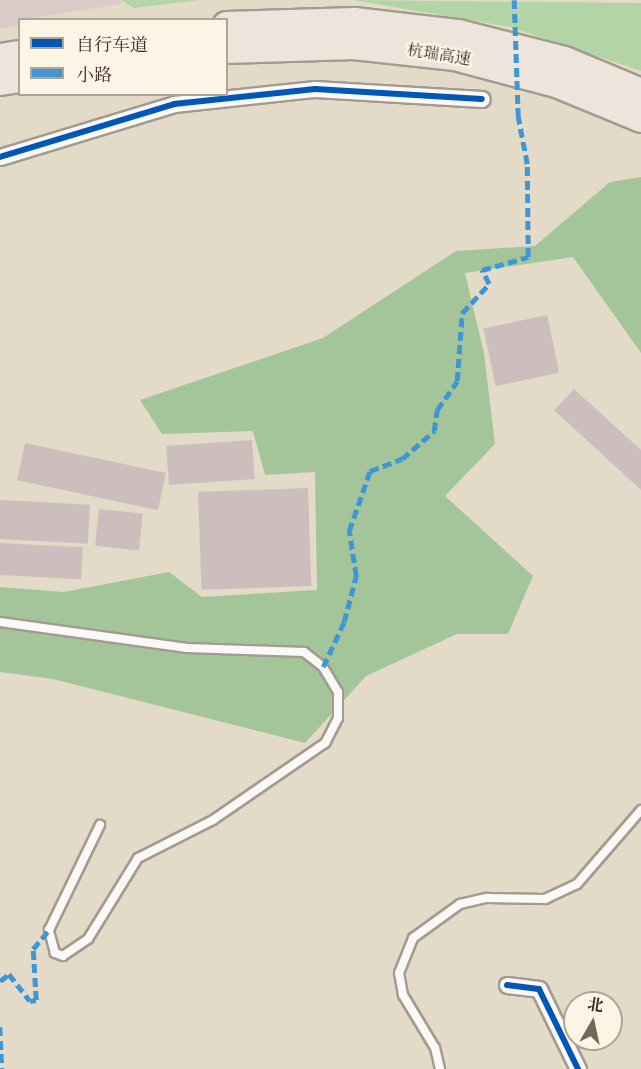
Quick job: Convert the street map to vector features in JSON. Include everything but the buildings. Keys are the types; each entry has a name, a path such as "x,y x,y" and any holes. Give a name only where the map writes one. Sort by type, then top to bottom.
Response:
{"highway":[{"name":"杭瑞高速","path":"228,25 354,21 516,46 641,92"},
{"name":"杭瑞高速","path":"228,49 352,45 454,56 556,83 641,118"},
{"path":"0,57 18,54"},
{"path":"0,81 18,78"}],"street":[{"path":"0,157 174,104 315,89 482,99"},
{"path":"507,985 539,989 578,1069"}],"lane":[{"path":"0,622 187,648 304,652 323,667 338,692 338,718 325,743 213,820 138,858 88,939 63,956 55,953 49,930 100,825"},
{"path":"440,1069 435,1048 403,995 399,973 413,938 460,904 487,898 545,899 577,884 641,810"}],"shaded area":[{"path":"0,0 121,0 121,4 33,18 18,18 18,25 0,28"}],"green space":[{"path":"121,0 200,0 134,8"},
{"path":"353,0 641,3 641,71 510,27"},
{"path":"641,177 641,353 573,257 465,273 484,353 495,444 445,496 533,576 508,634 457,634 366,676 305,743 53,679 0,672 0,587 64,592 169,572 202,597 317,590 315,472 265,475 253,431 162,434 140,400 323,338 456,251 535,246 610,182"}],"marked path":[{"path":"323,667 344,622 356,576 349,531 370,471 402,459 434,431 437,410 457,381 462,313 489,284 482,270 528,257 527,164 518,117 514,0"},
{"path":"0,981 9,974 30,1001 36,1000 33,949 49,930"},
{"path":"0,1027 2,1069"}],"cycle path":[{"path":"0,157 174,104 315,89 482,99"},
{"path":"507,985 539,989 578,1069"}]}
